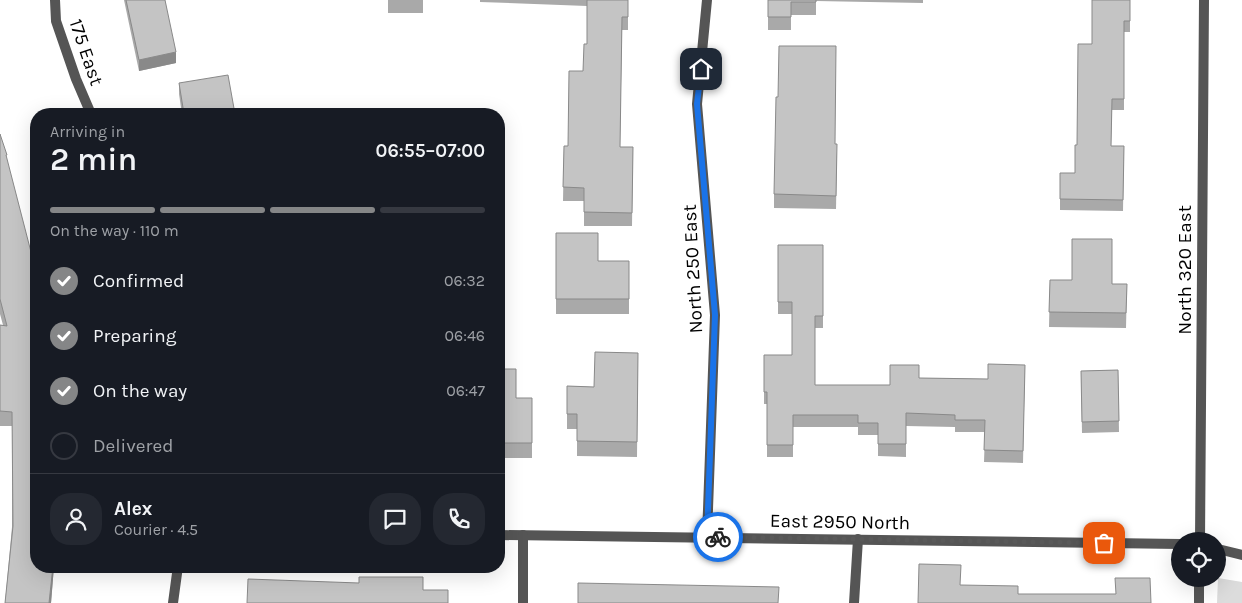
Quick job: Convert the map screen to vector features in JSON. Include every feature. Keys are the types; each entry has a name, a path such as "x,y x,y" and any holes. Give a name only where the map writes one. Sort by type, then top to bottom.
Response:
{"street":[{"name":"175 East","path":"55,0 56,21 76,79 88,108"},
{"name":"North 250 East","path":"707,0 697,104 715,315 707,537"},
{"name":"North 320 East","path":"1200,532 1204,0"},
{"name":"East 2950 North","path":"505,535 1171,544"},
{"path":"523,535 523,603"},
{"path":"854,603 858,539"},
{"path":"1226,551 1242,555"},
{"path":"173,603 177,573"},
{"path":"1199,587 1199,603"}],"shaded area":[{"path":"1226,579 1242,582 1242,603 1217,603 1218,587 1226,587"}],"building":[{"path":"126,0 165,0 176,52 139,60"},
{"path":"587,0 628,0 628,17 622,17 620,147 633,147 632,213 584,212 584,188 563,187 564,146 568,146 569,71 583,71 584,44 587,44"},
{"path":"768,0 816,0 816,2 791,2 791,17 768,17"},
{"path":"1092,0 1130,0 1130,21 1124,21 1124,99 1112,99 1111,146 1124,146 1123,200 1060,199 1060,173 1075,173 1078,44 1092,44"},
{"path":"779,46 836,46 836,196 774,194"},
{"path":"228,75 234,108 183,108 179,83"},
{"path":"0,134 30,248 30,573 52,573 49,603 5,603 13,526 12,412 0,411 0,325 7,326 0,299"},
{"path":"556,233 598,233 598,261 629,261 629,299 556,299"},
{"path":"1072,239 1112,239 1112,284 1127,284 1126,313 1049,312 1050,280 1072,280"},
{"path":"778,245 823,245 823,316 815,316 815,385 890,385 890,365 919,365 919,378 988,379 988,364 1025,365 1023,451 984,450 985,420 955,420 955,415 906,413 906,444 878,444 878,423 858,423 858,415 793,415 793,445 767,445 767,392 764,392 764,355 792,355 792,302 778,302"},
{"path":"595,352 638,353 637,442 577,441 577,414 567,414 567,386 594,387"},
{"path":"505,369 516,369 516,398 532,398 532,443 505,443"},
{"path":"1118,370 1119,421 1082,422 1081,371"},
{"path":"919,564 961,565 960,585 1018,586 1018,594 1116,594 1115,578 1150,578 1151,603 918,603"},
{"path":"359,577 423,577 423,590 448,590 448,603 247,603 248,579 359,583"},
{"path":"578,583 779,587 778,603 578,603"}],"way so far":[{"path":"718,537 1104,543"}],"route":[{"path":"701,69 697,104 715,315 707,537 718,537"}]}
